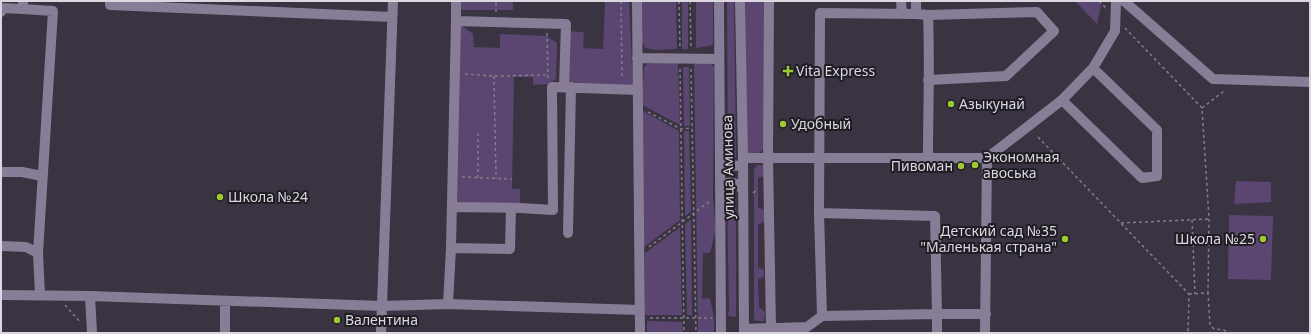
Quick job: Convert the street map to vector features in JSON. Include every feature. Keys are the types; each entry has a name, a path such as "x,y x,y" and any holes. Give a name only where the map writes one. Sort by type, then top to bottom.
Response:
{"street":[{"path":"110,1 110,5 392,17"},
{"path":"381,333 393,1"},
{"path":"448,304 453,176 456,1"},
{"path":"637,1 640,333"},
{"name":"улица Аминова","path":"719,1 721,333"},
{"name":"улица Аминова","path":"740,1 744,331"},
{"path":"769,1 768,158 771,328"},
{"path":"901,1 902,14"},
{"path":"916,1 916,14"},
{"path":"720,165 768,158 987,158 1062,100 1093,68 1115,31 1116,1"},
{"path":"1124,1 1213,79 1310,82"},
{"path":"1,12 1,8 23,5 53,11 38,254 40,295"},
{"path":"822,316 819,213 820,13 928,15 1037,12 1054,31 1006,76 928,80"},
{"path":"928,15 930,46 928,80 928,158"},
{"path":"456,21 566,24 568,87 568,233"},
{"path":"637,58 719,59"},
{"path":"1062,100 1142,178 1157,176 1157,130 1093,68"},
{"path":"452,207 553,210 552,87 638,90"},
{"path":"985,333 987,158"},
{"path":"1,172 22,172 42,176"},
{"path":"720,187 725,183 732,182 739,185 743,191"},
{"path":"451,248 510,249 511,208"},
{"path":"819,213 935,216 937,333"},
{"path":"1,246 26,247 38,254"},
{"path":"1,295 56,295 382,306 448,304 640,314"},
{"path":"89,330 90,296"},
{"path":"225,301 225,333"},
{"path":"744,331 771,328 807,327 822,316 986,314"}],"path":[{"path":"621,1 622,90"},
{"path":"679,1 684,333"},
{"path":"690,1 696,333"},
{"path":"1115,18 1202,108 1209,219 1208,293 1210,324 1214,329 1224,330 1228,333"},
{"path":"547,23 548,86 552,87"},
{"path":"455,73 494,76 548,75"},
{"path":"494,76 496,178"},
{"path":"1202,108 1224,91"},
{"path":"638,106 681,129 692,128"},
{"path":"478,130 478,178"},
{"path":"1038,137 1188,294 1188,333"},
{"path":"1024,160 1059,159"},
{"path":"453,176 512,179"},
{"path":"639,254 713,199"},
{"path":"1121,224 1209,219"},
{"path":"1192,220 1195,294"},
{"path":"1188,294 1208,293"},
{"path":"56,295 89,330"},
{"path":"640,314 684,318 714,318"}],"shaded area":[{"path":"456,1 513,1 513,10 456,10"},
{"path":"605,1 629,1 633,90 564,87 565,31 584,32 583,48 603,49"},
{"path":"642,1 676,1 677,49 657,50 645,48 642,42"},
{"path":"682,1 688,1 688,49 682,49"},
{"path":"696,1 713,1 713,45 696,48"},
{"path":"727,1 734,1 736,157 734,160 730,161 728,159"},
{"path":"745,1 764,1 765,147 757,155 747,154"},
{"path":"1075,1 1102,1 1097,24"},
{"path":"456,21 473,34 474,47 500,48 500,34 547,36 557,43 556,79 548,84 533,85 533,77 514,77 512,189 520,189 520,208 452,207"},
{"path":"658,62 678,63 680,125 642,105 644,67 647,64"},
{"path":"694,62 711,63 714,68 713,199 716,229 710,253 703,253 702,299 710,298 714,318 714,333 698,333"},
{"path":"683,67 689,67 690,126 684,126"},
{"path":"643,111 679,131 680,220 643,248"},
{"path":"684,131 689,131 691,212 685,216"},
{"path":"757,165 764,165 764,176 758,178 758,207 764,210 764,222 758,225 758,267 764,270 764,277 758,279 759,307 765,312 764,321 755,321 754,317 754,169"},
{"path":"1236,181 1271,182 1271,202 1234,204"},
{"path":"727,198 736,198 736,317 728,316"},
{"path":"1229,215 1273,216 1271,280 1228,279"},
{"path":"691,219 692,315 687,315 685,224"},
{"path":"680,227 682,315 645,315 645,253"},
{"path":"647,321 682,322 683,333 647,333"}],"place":[{"name":"Vita Express","path":"788,71"},
{"name":"Азыкунай","path":"951,104"},
{"name":"Удобный","path":"783,124"},
{"name":"Экономная авоська","path":"975,165"},
{"name":"Пивоман","path":"961,166"},
{"name":"Школа №24","path":"220,197"},
{"name":"Детский сад №35 \"Маленькая страна\"","path":"1065,239"},
{"name":"Школа №25","path":"1263,239"},
{"name":"Валентина","path":"337,320"}]}
